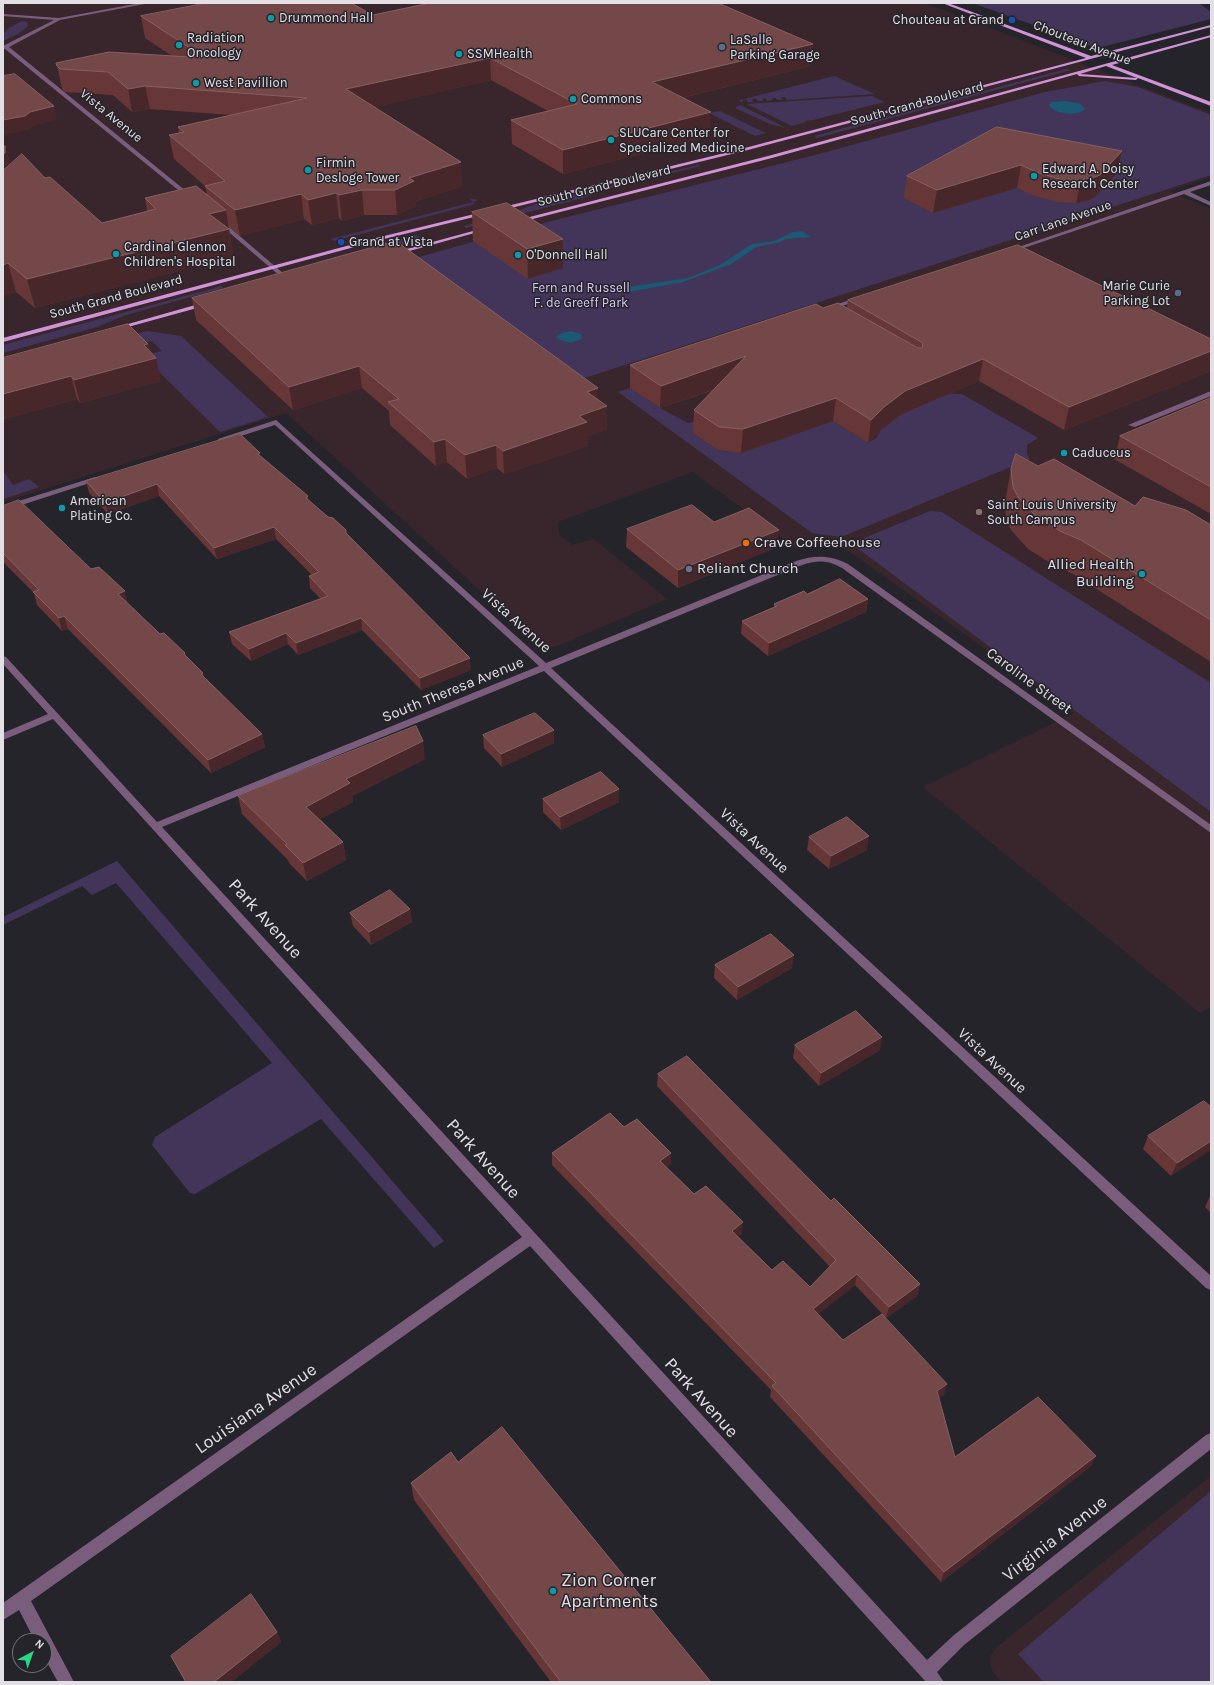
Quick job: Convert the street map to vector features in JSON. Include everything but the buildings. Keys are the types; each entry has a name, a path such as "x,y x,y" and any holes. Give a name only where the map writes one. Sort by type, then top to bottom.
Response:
{"main road":[{"name":"Chouteau Avenue","path":"944,3 1211,104"},
{"name":"South Grand Boulevard","path":"3,340 273,267 517,204 742,150 1211,26"},
{"name":"South Grand Boulevard","path":"507,223 764,159 1211,36"},
{"path":"1069,75 1152,82"},
{"path":"455,237 446,231 517,204"},
{"path":"386,255 492,227"},
{"path":"282,283 297,279"},
{"name":"South Grand Boulevard","path":"113,329 214,301"}],"street":[{"path":"3,14 60,19 148,3"},
{"name":"Vista Avenue","path":"60,19 5,47 194,201"},
{"name":"Carr Lane Avenue","path":"1001,254 1211,183"},
{"path":"1185,192 1211,204"},
{"path":"211,215 289,281"},
{"path":"1016,249 1028,255"},
{"path":"824,313 865,297"},
{"path":"1132,425 1211,393"},
{"name":"Vista Avenue","path":"213,442 276,422 545,667 1211,1284"},
{"path":"3,509 104,477"},
{"name":"South Theresa Avenue","path":"156,826 803,561 816,558 828,558"},
{"name":"Caroline Street","path":"828,558 845,566 1211,830"},
{"name":"Park Avenue","path":"3,659 936,1682"},
{"path":"3,737 54,715"},
{"name":"Louisiana Avenue","path":"3,1612 531,1238"},
{"name":"Virginia Avenue","path":"926,1671 965,1635 1211,1440"},
{"path":"21,1599 66,1682"}],"shaded area":[{"name":"Saint Louis University South Campus","path":"3,3 925,3 1211,113 1211,177 1169,191 1211,209 1211,1007 1200,1013 923,787 1074,713 849,551 833,545 818,544 797,549 693,472 560,521 558,525 559,534 572,545 594,539 667,599 555,647 541,646 286,413 3,502"},
{"path":"1211,1476 1211,1682 1002,1682 993,1672 990,1664 991,1655 997,1647"}],"green space":[{"path":"972,3 1199,3 1211,12 1211,19 1098,48"},
{"path":"22,21 27,22 28,26 18,34 3,41 3,34 9,28"},
{"path":"1066,69 1071,70 817,138 814,136"},
{"path":"834,76 875,94 787,100 785,97 781,97 783,100 772,98 773,100 767,101 766,98 762,99 763,101 752,99 753,102 748,102 746,99 743,100 743,102 739,101 740,100"},
{"name":"Fern and Russell F. de Greeff Park","path":"1105,81 1138,87 1211,115 1211,175 566,384 398,263 508,232 819,154 1045,92"},
{"path":"872,96 884,102 804,121 806,122 792,126 747,104"},
{"path":"740,105 786,128 770,124 735,108"},
{"path":"720,111 766,133 755,136 709,113"},
{"path":"698,165 701,166 602,190 583,198 466,228 464,226 503,216 539,203"},
{"path":"469,198 478,200 473,203 475,204 334,241 331,239 473,202"},
{"path":"416,235 423,239 327,265 317,264 316,262"},
{"path":"222,286 223,288 126,315 97,327 3,353 3,345"},
{"path":"147,331 181,336 268,417 220,432 143,356 162,351 152,341 3,382 3,371"},
{"path":"630,388 660,408 688,423 706,419 693,433 718,450 741,453 833,421 868,443 876,438 881,430 929,393 962,394 1038,438 1027,445 1027,454 1030,459 841,537 812,533 618,392"},
{"path":"3,471 13,485 29,479 39,487 3,499"},
{"path":"930,511 942,512 1211,683 1211,812 856,547 857,541"},
{"path":"117,861 444,1241 434,1248 321,1119 195,1194 190,1193 152,1145 155,1137 272,1063 116,883 92,895 82,886 3,925 3,917"},
{"path":"1211,1491 1211,1682 1044,1682 1018,1654"}],"water":[{"path":"1066,101 1081,104 1085,109 1077,113 1067,114 1056,111 1049,106 1051,102"},
{"path":"802,231 811,237 786,239 780,242 756,247 731,264 683,282 628,292 628,287 688,278 720,265 752,244 774,241 793,232"},
{"path":"571,331 581,334 582,339 570,343 558,339 557,336"}],"place":[{"name":"Drummond Hall","path":"271,18"},
{"name":"Chouteau at Grand","path":"1012,20"},
{"name":"Radiation Oncology","path":"179,45"},
{"name":"LaSalle Parking Garage","path":"722,47"},
{"name":"SSMHealth","path":"459,54"},
{"name":"West Pavillion","path":"196,83"},
{"name":"Commons","path":"573,99"},
{"name":"SLUCare Center for Specialized Medicine","path":"611,140"},
{"name":"Firmin Desloge Tower","path":"308,170"},
{"name":"Edward A. Doisy Research Center","path":"1034,176"},
{"name":"Grand at Vista","path":"341,242"},
{"name":"Cardinal Glennon Children's Hospital","path":"116,254"},
{"name":"O'Donnell Hall","path":"518,255"},
{"name":"Marie Curie Parking Lot","path":"1178,293"},
{"name":"Caduceus","path":"1064,453"},
{"name":"American Plating Co.","path":"62,508"},
{"name":"Saint Louis University South Campus","path":"979,512"},
{"name":"Crave Coffeehouse","path":"746,543"},
{"name":"Reliant Church","path":"689,569"},
{"name":"Allied Health Building","path":"1142,574"},
{"name":"Zion Corner Apartments","path":"553,1591"}]}
